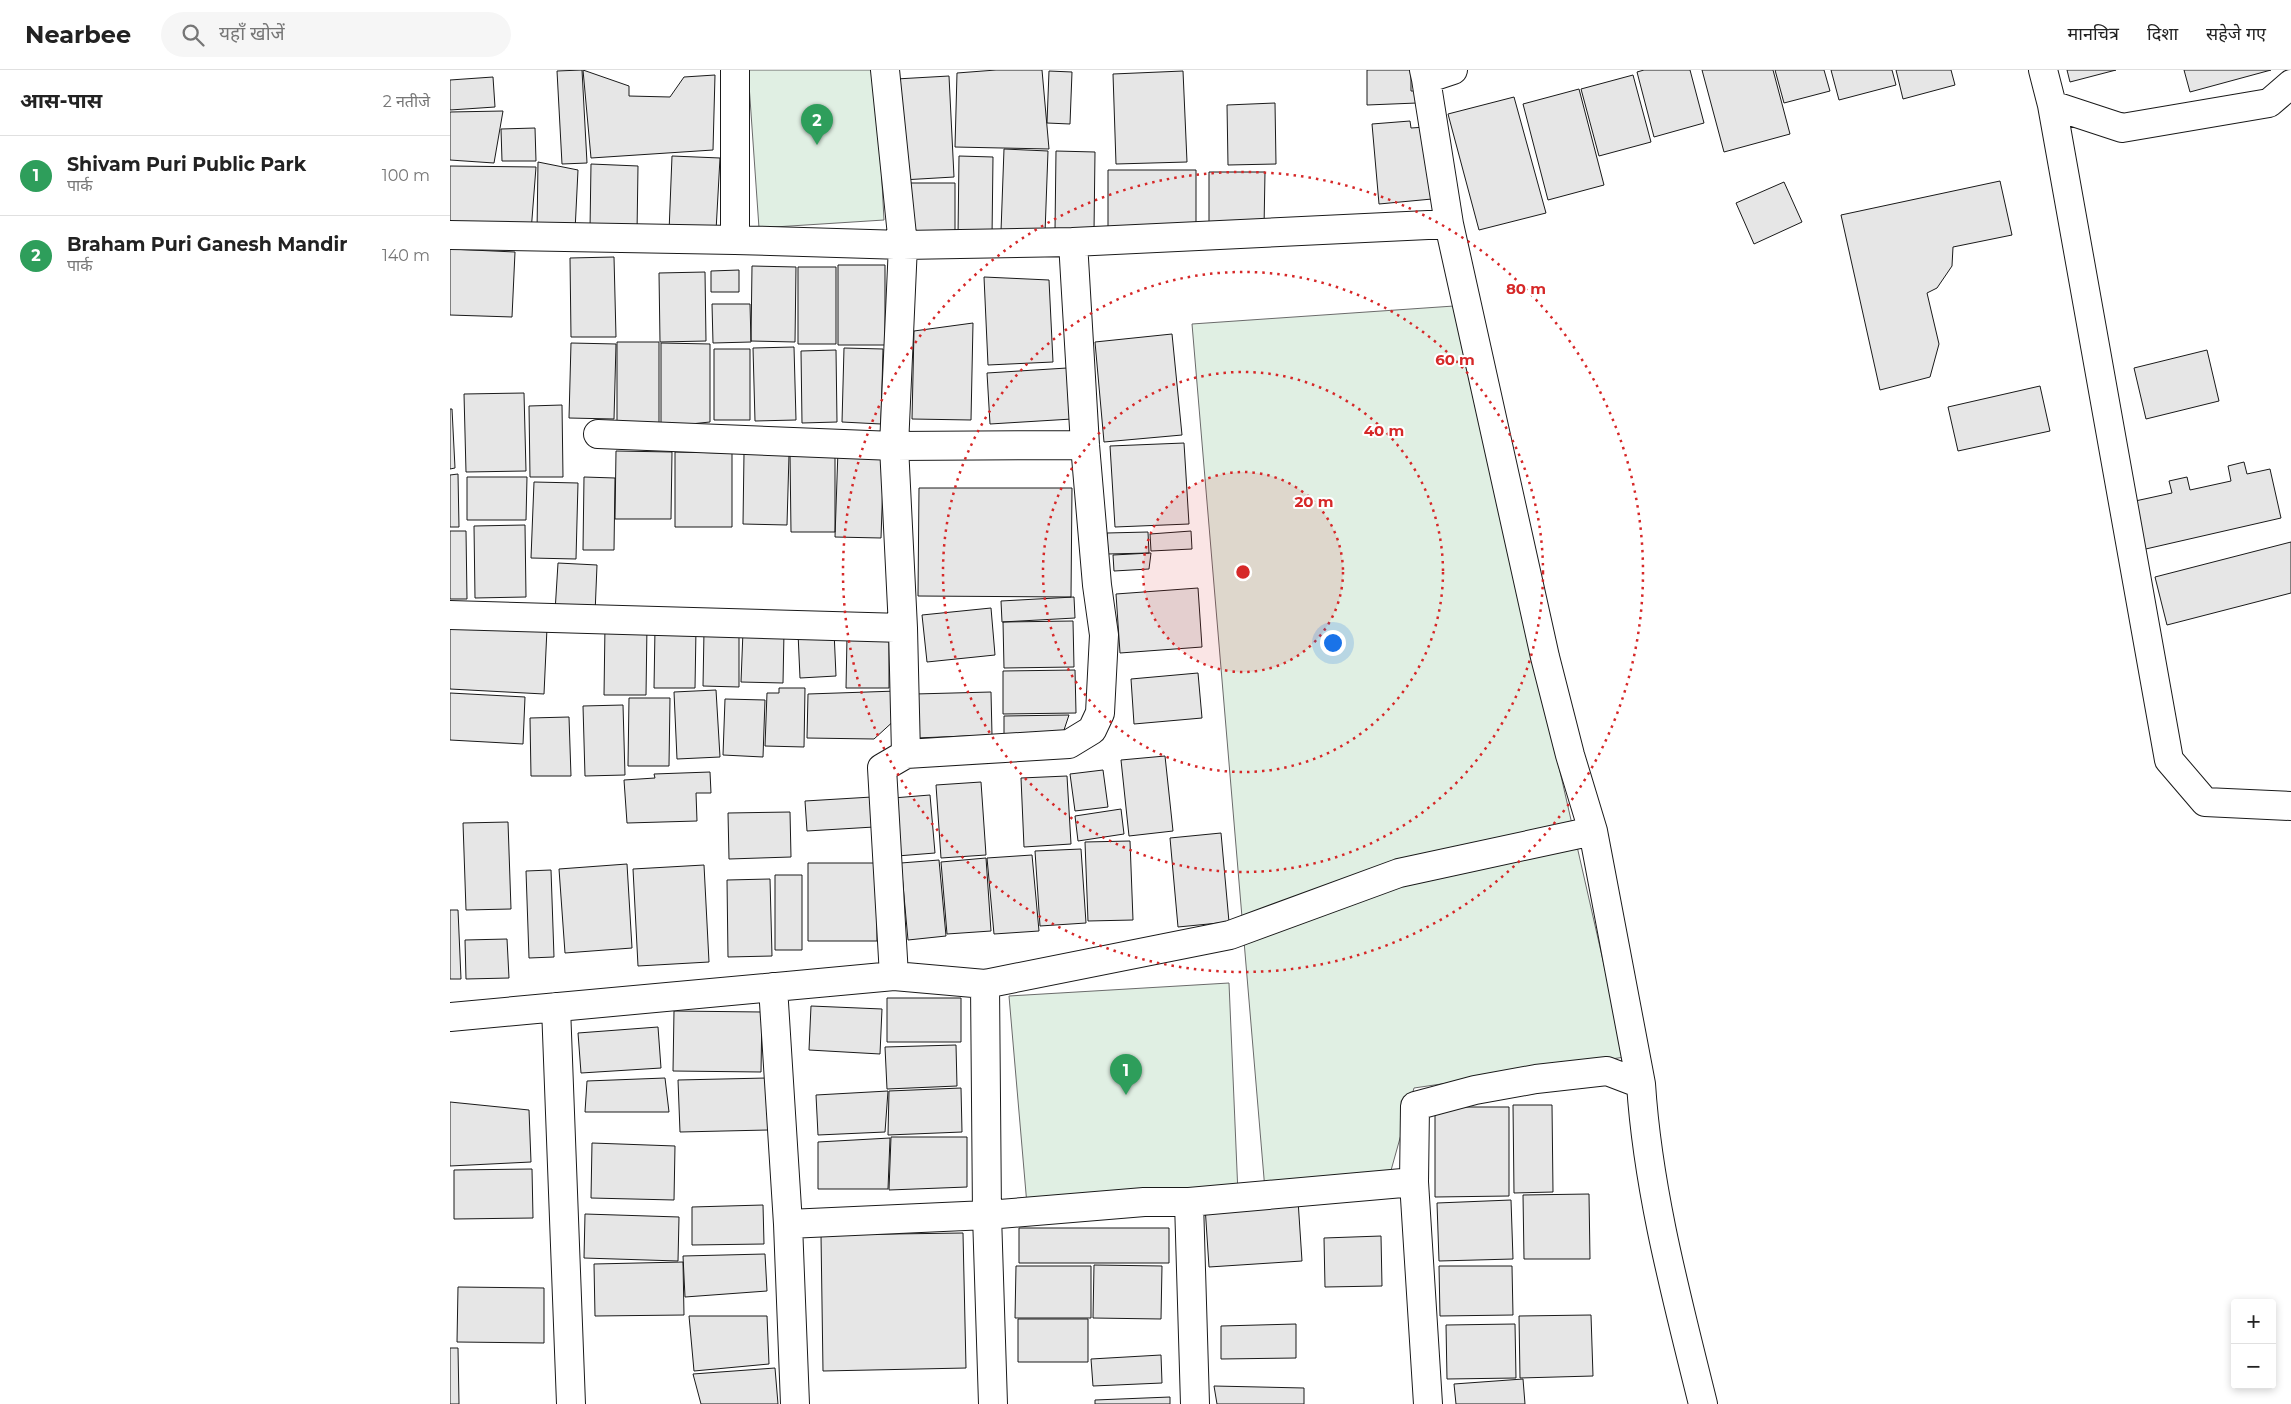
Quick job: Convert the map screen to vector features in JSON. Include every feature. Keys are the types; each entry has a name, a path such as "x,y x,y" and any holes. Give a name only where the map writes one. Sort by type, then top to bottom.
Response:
{"street":[{"path":"734,70 735,240"},
{"path":"885,70 903,245 894,446 904,628 906,754"},
{"path":"1453,70 1425,74 1449,224 1545,657 1570,755 1593,831 1641,1084 1643,1123 1670,1268 1703,1404"},
{"path":"2043,70 2052,105 2169,760 2205,802 2291,806"},
{"path":"2052,105 2122,128 2269,103 2291,84"},
{"path":"450,235 903,245 1073,242 1449,224"},
{"path":"894,976 882,768 906,754 1070,744 1092,730 1100,713 1104,634 1097,585 1085,445 1073,242"},
{"path":"598,434 894,446 1085,445"},
{"path":"450,615 904,628"},
{"path":"450,1017 894,976 985,984 1230,935 1399,873 1593,831"},
{"path":"985,984 987,1215 993,1404"},
{"path":"774,987 788,1224 795,1404"},
{"path":"556,1007 571,1404"},
{"path":"1428,1404 1414,1182 1415,1106 1493,1086 1607,1071 1641,1084"},
{"path":"788,1224 987,1215 1144,1202 1189,1202 1414,1182"},
{"path":"1189,1202 1196,1404"}],"green space":[{"path":"748,70 876,70 884,220 759,228"},
{"path":"1454,306 1625,1057 1414,1088 1390,1174 1265,1190 1192,324"},
{"path":"1229,983 1238,1194 1027,1205 1009,996"}],"building":[{"path":"582,70 587,163 562,164 557,71"},
{"path":"583,70 629,86 629,96 670,97 684,77 715,75 713,150 591,158"},
{"path":"996,70 1042,70 1049,149 955,147 957,73"},
{"path":"1367,70 1411,70 1411,91 1417,91 1417,103 1367,105"},
{"path":"1644,70 1690,70 1704,123 1654,137 1637,72"},
{"path":"1702,70 1773,70 1790,134 1724,152"},
{"path":"1775,70 1824,70 1830,91 1784,103"},
{"path":"1831,70 1892,70 1896,85 1839,100"},
{"path":"1896,70 1951,70 1955,85 1903,99"},
{"path":"2067,70 2116,70 2070,82"},
{"path":"2184,70 2271,70 2190,92"},
{"path":"1049,71 1072,72 1070,124 1047,123"},
{"path":"1183,71 1187,162 1116,164 1113,74"},
{"path":"1633,75 1651,142 1599,156 1581,89"},
{"path":"949,76 954,177 902,180 896,79"},
{"path":"493,77 495,107 450,110 450,80"},
{"path":"1579,89 1604,185 1548,200 1523,104"},
{"path":"1514,97 1546,213 1479,230 1448,114"},
{"path":"1275,103 1276,164 1228,165 1227,105"},
{"path":"503,111 494,163 450,160 450,112"},
{"path":"1410,121 1411,128 1426,127 1432,199 1379,204 1372,124"},
{"path":"535,128 536,161 502,161 501,129"},
{"path":"1004,149 1048,151 1045,233 1001,231"},
{"path":"1056,151 1095,152 1094,231 1055,230"},
{"path":"672,156 720,158 716,231 669,232"},
{"path":"959,156 993,157 992,237 958,236"},
{"path":"538,162 578,170 575,231 537,232"},
{"path":"591,164 638,166 637,233 590,229"},
{"path":"450,166 536,167 531,232 450,231"},
{"path":"1108,170 1196,170 1196,232 1108,232"},
{"path":"1209,172 1265,172 1264,228 1209,227"},
{"path":"2000,181 2012,235 1953,247 1952,266 1937,288 1927,293 1939,344 1930,377 1880,390 1841,215"},
{"path":"1784,182 1802,222 1754,244 1736,203"},
{"path":"904,183 955,183 955,236 905,236"},
{"path":"450,249 515,252 512,317 450,315"},
{"path":"614,257 616,337 571,337 570,258"},
{"path":"838,265 885,265 885,345 838,345"},
{"path":"752,266 796,267 795,342 751,341"},
{"path":"798,267 836,267 836,344 798,344"},
{"path":"739,270 739,292 711,292 711,271"},
{"path":"705,272 706,341 660,342 659,273"},
{"path":"984,277 1049,280 1053,362 988,365"},
{"path":"712,304 750,304 751,342 713,343"},
{"path":"973,323 971,420 912,419 914,331"},
{"path":"1172,334 1182,435 1104,442 1095,342"},
{"path":"617,342 659,342 659,426 617,426"},
{"path":"571,343 616,344 614,419 569,418"},
{"path":"661,343 710,344 710,422 661,427"},
{"path":"794,347 796,420 755,421 753,348"},
{"path":"844,348 883,349 881,424 842,422"},
{"path":"714,349 750,349 750,420 714,420"},
{"path":"836,350 837,422 802,423 801,351"},
{"path":"2207,350 2219,401 2146,419 2134,368"},
{"path":"1067,368 1072,419 990,424 987,373"},
{"path":"2040,386 2050,431 1958,451 1948,407"},
{"path":"524,393 526,471 466,472 464,394"},
{"path":"562,405 563,477 530,477 529,406"},
{"path":"450,409 452,409 455,468 450,469"},
{"path":"1184,443 1189,524 1115,527 1110,446"},
{"path":"838,450 884,452 881,538 835,537"},
{"path":"616,451 672,452 671,519 615,519"},
{"path":"675,452 732,453 732,527 675,527"},
{"path":"835,452 835,532 791,532 790,453"},
{"path":"744,453 789,455 787,525 743,524"},
{"path":"2244,462 2247,474 2270,469 2281,518 2137,551 2126,503 2172,493 2169,481 2187,477 2190,490 2231,481 2228,466"},
{"path":"458,474 459,527 450,527 450,475"},
{"path":"467,477 527,477 526,520 467,520"},
{"path":"584,477 615,478 614,550 583,550"},
{"path":"534,482 578,483 576,559 531,558"},
{"path":"919,488 1072,488 1071,597 918,596"},
{"path":"525,525 526,597 475,598 474,526"},
{"path":"450,531 466,531 467,599 450,599"},
{"path":"1191,531 1192,549 1151,551 1150,534"},
{"path":"1148,532 1149,553 1108,554 1107,533"},
{"path":"2291,542 2291,593 2167,625 2155,577"},
{"path":"1151,553 1149,569 1114,571 1113,555"},
{"path":"558,563 597,565 595,614 555,612"},
{"path":"1198,588 1202,647 1120,653 1116,594"},
{"path":"1074,597 1075,618 1002,622 1001,601"},
{"path":"991,608 995,655 927,662 922,615"},
{"path":"1073,621 1074,667 1004,668 1003,622"},
{"path":"450,624 547,628 544,694 450,689"},
{"path":"605,625 647,625 646,695 604,695"},
{"path":"655,628 696,629 695,688 654,688"},
{"path":"704,631 739,631 739,687 703,686"},
{"path":"743,631 784,632 783,683 741,682"},
{"path":"834,631 836,676 800,678 798,633"},
{"path":"847,637 889,637 889,688 846,688"},
{"path":"1075,670 1076,713 1003,714 1003,671"},
{"path":"1198,673 1202,718 1134,724 1131,679"},
{"path":"779,688 805,688 804,747 765,746 767,693 779,693"},
{"path":"716,690 720,757 677,759 674,692"},
{"path":"897,691 897,718 874,739 807,738 808,694"},
{"path":"991,692 992,735 916,738 915,694"},
{"path":"450,693 525,697 523,744 450,740"},
{"path":"629,698 670,698 669,766 628,766"},
{"path":"725,699 765,700 763,757 723,755"},
{"path":"623,705 625,775 585,776 583,706"},
{"path":"1069,715 1063,733 1004,734 1004,716"},
{"path":"569,717 571,776 531,776 530,718"},
{"path":"1165,756 1173,831 1129,836 1121,760"},
{"path":"1103,770 1108,807 1075,811 1070,774"},
{"path":"710,772 711,793 696,793 697,821 627,823 624,780 655,778 654,774"},
{"path":"1067,776 1071,844 1024,847 1021,778"},
{"path":"981,782 986,855 941,858 936,785"},
{"path":"930,795 935,853 897,856 893,798"},
{"path":"872,797 874,827 807,831 805,801"},
{"path":"1121,809 1124,834 1078,841 1075,816"},
{"path":"790,812 791,857 729,859 728,813"},
{"path":"508,822 511,909 466,910 463,823"},
{"path":"1221,833 1229,922 1178,927 1170,838"},
{"path":"1130,841 1133,920 1088,921 1085,842"},
{"path":"1081,849 1086,923 1040,926 1035,851"},
{"path":"1032,855 1039,931 994,934 987,858"},
{"path":"986,858 991,931 947,934 941,862"},
{"path":"939,860 946,936 908,940 901,863"},
{"path":"808,863 877,863 877,941 808,941"},
{"path":"627,864 632,948 565,953 559,869"},
{"path":"704,865 709,962 638,966 633,869"},
{"path":"551,870 554,957 529,958 526,871"},
{"path":"775,875 802,875 802,950 775,950"},
{"path":"770,879 772,956 728,957 727,880"},
{"path":"450,910 458,910 461,979 450,979"},
{"path":"507,939 509,978 466,979 465,940"},
{"path":"887,998 961,998 961,1042 887,1042"},
{"path":"811,1006 882,1009 880,1054 809,1050"},
{"path":"674,1011 762,1012 761,1072 673,1071"},
{"path":"658,1027 661,1068 581,1073 578,1033"},
{"path":"956,1045 957,1086 887,1089 885,1047"},
{"path":"665,1078 669,1112 585,1112 587,1081"},
{"path":"767,1078 768,1130 680,1132 678,1080"},
{"path":"961,1088 962,1132 888,1135 889,1091"},
{"path":"888,1091 885,1132 818,1135 816,1095"},
{"path":"450,1102 529,1110 531,1162 450,1166"},
{"path":"1513,1105 1552,1105 1553,1192 1514,1193"},
{"path":"1435,1107 1509,1107 1509,1196 1435,1197"},
{"path":"891,1137 967,1137 967,1187 889,1190"},
{"path":"890,1138 888,1189 818,1189 818,1142"},
{"path":"592,1143 675,1146 674,1200 591,1198"},
{"path":"532,1169 533,1218 454,1219 454,1170"},
{"path":"1589,1194 1590,1259 1524,1259 1523,1195"},
{"path":"1298,1200 1302,1261 1209,1267 1205,1206"},
{"path":"1511,1200 1513,1259 1439,1261 1437,1203"},
{"path":"763,1205 764,1244 692,1245 692,1207"},
{"path":"585,1214 679,1217 678,1261 584,1258"},
{"path":"1019,1228 1169,1228 1169,1263 1019,1263"},
{"path":"963,1233 966,1368 823,1371 821,1235"},
{"path":"1381,1236 1382,1286 1325,1287 1324,1238"},
{"path":"765,1254 767,1291 685,1297 683,1256"},
{"path":"683,1262 684,1315 595,1316 594,1264"},
{"path":"1094,1265 1162,1266 1161,1319 1093,1318"},
{"path":"1016,1266 1091,1266 1091,1318 1015,1318"},
{"path":"1439,1266 1512,1266 1513,1315 1440,1316"},
{"path":"458,1287 544,1288 544,1343 457,1342"},
{"path":"1591,1315 1593,1376 1520,1378 1519,1316"},
{"path":"689,1316 767,1316 769,1364 694,1371"},
{"path":"1018,1319 1088,1319 1088,1362 1018,1362"},
{"path":"1296,1324 1296,1358 1221,1359 1221,1326"},
{"path":"1515,1324 1516,1378 1447,1379 1446,1325"},
{"path":"450,1348 458,1348 459,1404 450,1404"},
{"path":"1161,1355 1162,1383 1093,1386 1091,1359"},
{"path":"775,1368 778,1404 701,1404 693,1374"},
{"path":"1523,1379 1525,1404 1456,1404 1454,1384"},
{"path":"1214,1386 1304,1388 1304,1404 1217,1404"},
{"path":"1170,1397 1170,1404 1095,1404 1095,1400"}],"place":[{"name":"Braham Puri Ganesh Mandir","path":"817,145"},
{"name":"Shivam Puri Public Park","path":"1126,1095"}]}
